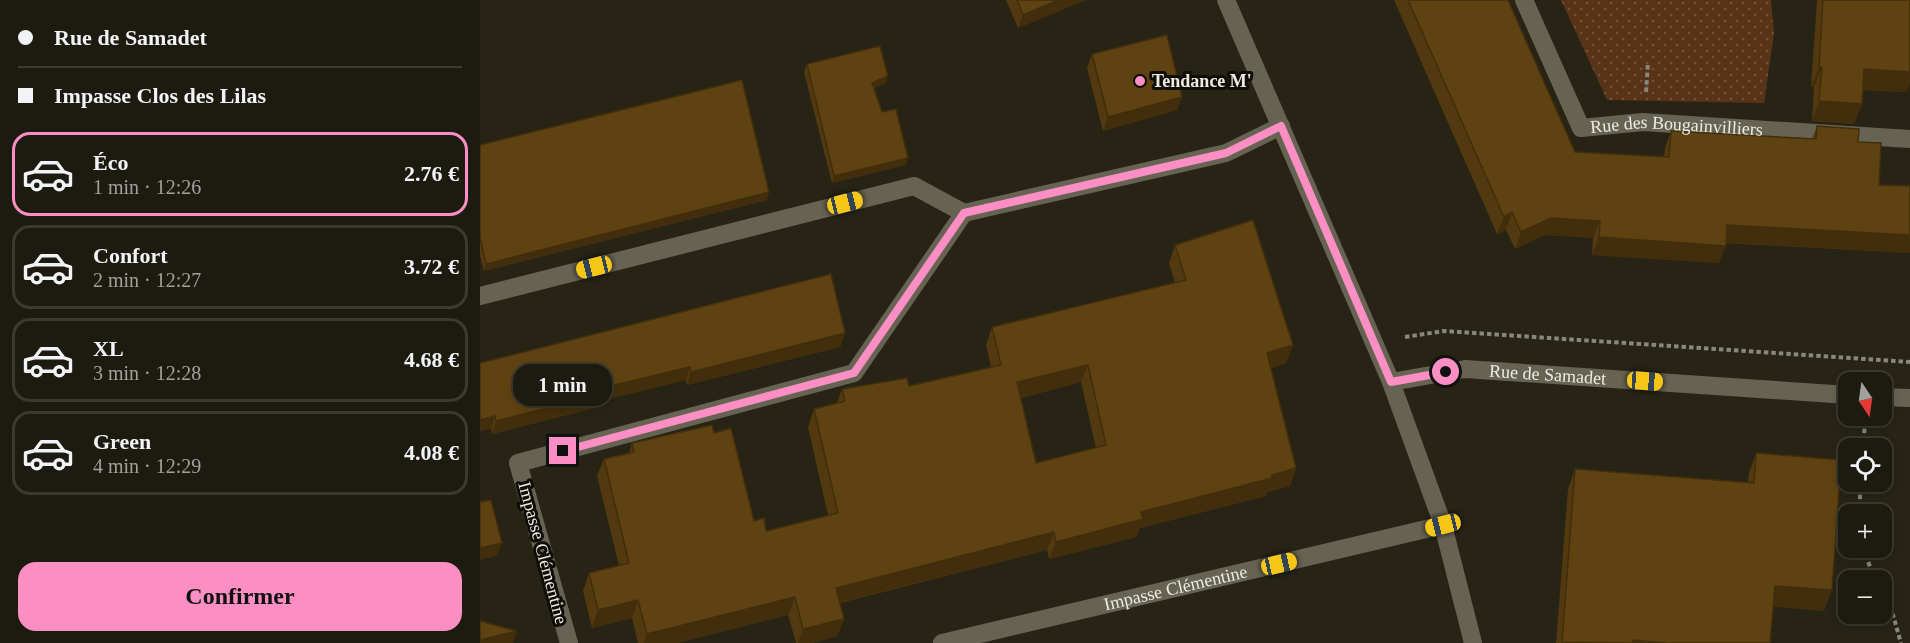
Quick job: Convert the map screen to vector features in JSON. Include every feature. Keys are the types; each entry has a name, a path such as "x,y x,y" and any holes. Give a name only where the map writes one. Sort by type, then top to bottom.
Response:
{"street":[{"path":"1226,0 1376,341 1443,525 1473,643"},
{"name":"Rue des Bougainvilliers","path":"1524,0 1581,128 1643,122 1910,139"},
{"path":"480,296 914,186 964,213 1226,153 1281,126"},
{"name":"Impasse Clémentine","path":"569,643 518,463 854,373 964,213"},
{"name":"Rue de Samadet","path":"1391,382 1465,369 1838,394"},
{"path":"1892,397 1910,398"},
{"name":"Impasse Clémentine","path":"942,643 1443,525"}],"path":[{"path":"1376,341 1444,331 1910,362"},
{"path":"1892,613 1901,643"}],"shaded area":[{"path":"1561,0 1771,0 1774,33 1764,103 1607,100"}],"building":[{"path":"1017,0 1058,0 1023,15"},
{"path":"1408,0 1508,0 1575,152 1669,157 1671,131 1816,139 1817,126 1859,129 1858,142 1881,143 1879,185 1910,186 1910,235 1727,225 1726,246 1599,237 1600,221 1551,218 1521,232 1512,212 1504,217"},
{"path":"1823,0 1910,0 1910,72 1864,69 1862,104 1819,101"},
{"path":"1167,35 1182,97 1108,117 1092,54"},
{"path":"880,46 888,76 872,83 882,112 896,109 908,158 834,176 807,64"},
{"path":"742,80 769,192 486,264 480,237 480,145"},
{"path":"1253,220 1293,345 1267,353 1296,468 1272,475 1272,478 1141,512 1143,519 1056,542 1054,532 836,588 844,619 803,629 795,597 647,634 638,600 598,610 589,573 629,563 604,459 634,452 632,443 712,425 714,433 731,428 754,521 764,518 766,531 838,513 814,409 845,401 842,389 907,378 909,386 1001,365 992,327 1186,280 1175,245","holes":["1088,365 1106,445 1036,463 1017,382"]},
{"path":"831,274 845,333 691,372 690,367 606,387 606,393 496,421 495,416 480,420 480,363"},
{"path":"1756,453 1838,460 1839,492 1832,590 1775,586 1770,643 1667,643 1633,640 1633,643 1562,642 1575,469 1754,483"},
{"path":"491,500 502,543 480,548 480,502"},
{"path":"480,621 517,631 480,640"}],"place":[{"name":"Tendance M'","path":"1140,81"}],"route":[{"path":"563,451 854,373 964,213 1226,153 1281,126 1376,341 1391,382 1446,372"}]}
